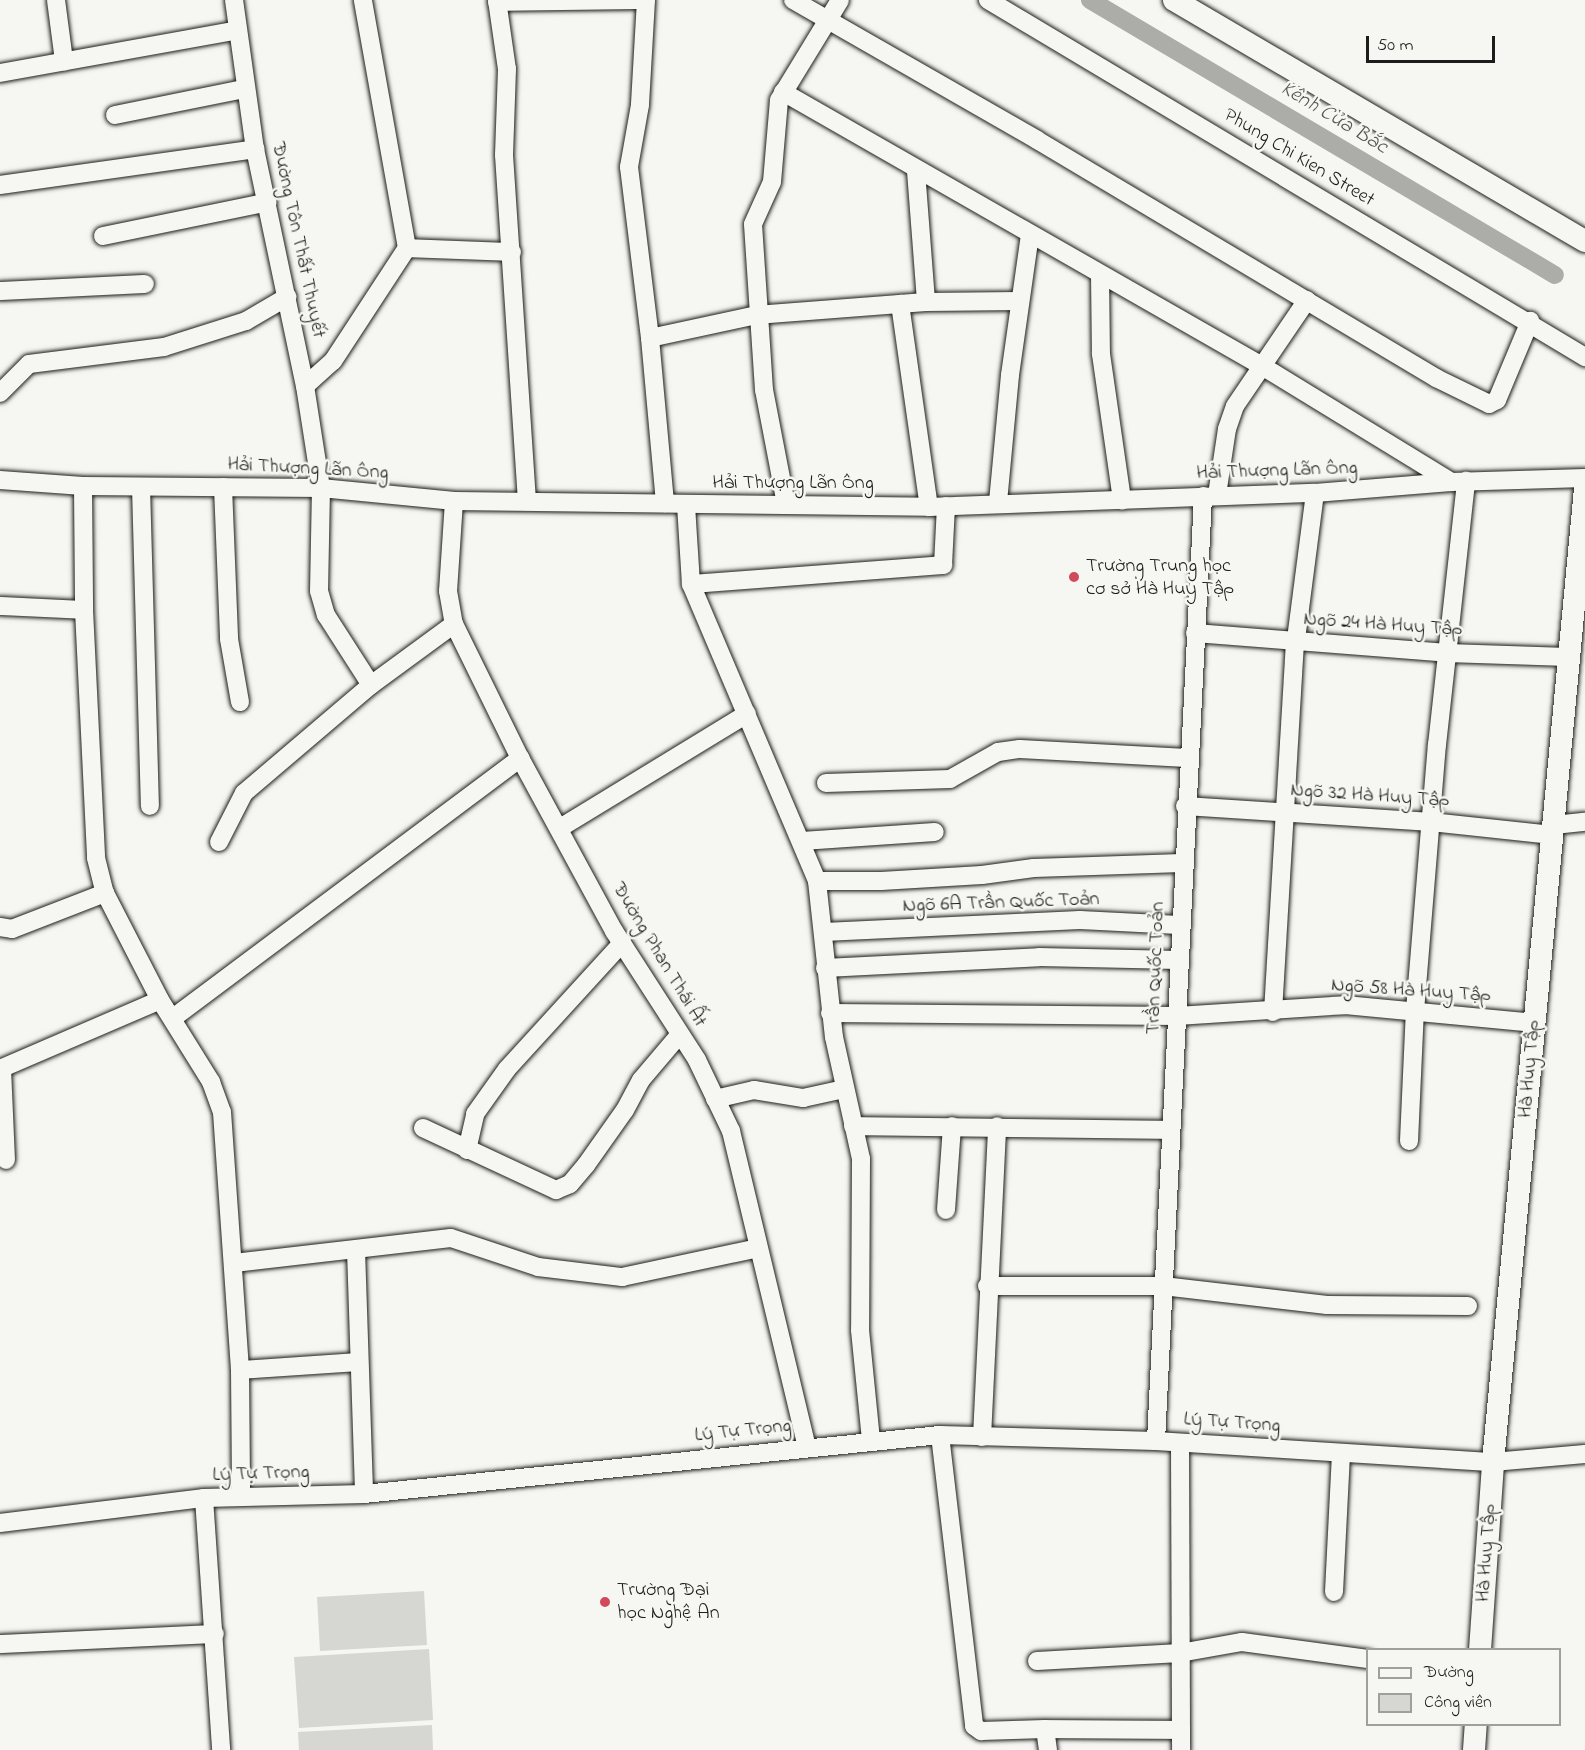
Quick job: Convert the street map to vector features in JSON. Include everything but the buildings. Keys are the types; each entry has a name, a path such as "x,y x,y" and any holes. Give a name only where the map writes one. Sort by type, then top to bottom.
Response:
{"main road":[{"path":"1174,0 1585,241"},
{"name":"Hà Huy Tập","path":"1480,1648 1493,1462 1585,488"},
{"path":"1474,1750 1476,1726"}],"street":[{"path":"56,0 64,61"},
{"name":"Đường Tôn Thất Thuyết","path":"234,0 244,89 305,386 321,488 319,591 322,607 371,685"},
{"path":"305,386 333,361 407,248 363,0"},
{"path":"527,501 504,155 507,69 497,1 646,0 640,105 629,167 650,338 664,504"},
{"path":"793,0 1307,300 1436,378 1489,404 1497,400 1530,321"},
{"path":"786,504 768,417 756,315 753,224 772,182 777,113 783,92 840,0"},
{"name":"Phung Chi Kien Street","path":"988,0 1530,321 1585,357"},
{"path":"0,73 238,30"},
{"path":"116,116 244,89"},
{"path":"783,92 916,171 1262,366 1458,481 1447,653 1415,1011 1409,1141"},
{"path":"0,185 255,149"},
{"path":"916,171 926,302"},
{"path":"103,236 268,202"},
{"path":"998,502 1019,301 1030,235"},
{"path":"407,248 512,252"},
{"path":"1100,275 1101,354 1122,500"},
{"path":"0,291 145,284"},
{"path":"0,393 29,364 164,347 246,321 286,297"},
{"name":"Trần Quốc Toản","path":"1156,1441 1187,758 1195,633 1210,496 1235,406 1307,300"},
{"path":"650,338 756,315 926,302 1019,301"},
{"path":"692,584 943,565 938,506 900,304"},
{"name":"Hải Thượng Lãn Ông","path":"0,480 83,486 321,488 454,501 938,506 998,502 1315,493 1458,481 1585,478"},
{"path":"83,486 84,610 94,841 105,893 160,1000 211,1083 222,1112 240,1370 241,1497"},
{"path":"141,487 150,806"},
{"path":"223,487 229,639 240,702"},
{"path":"1273,1012 1287,813 1295,642 1315,493"},
{"name":"Đường Phan Thái Ất","path":"454,501 448,591 454,624 520,758 622,943 680,1034 731,1131 807,1447"},
{"path":"686,505 692,584 817,881 824,932 830,1013 844,1089 861,1159 860,1330 871,1441"},
{"path":"0,606 84,610"},
{"path":"219,842 244,793 371,685 454,624"},
{"name":"Ngõ 24 Hà Huy Tập","path":"1195,633 1447,653 1568,657"},
{"path":"560,828 747,714"},
{"path":"826,783 950,779 998,752 1020,749 1187,758"},
{"path":"173,1018 520,758"},
{"name":"Ngõ 32 Hà Huy Tập","path":"1185,806 1553,830 1585,822"},
{"path":"802,841 935,832"},
{"path":"817,881 881,881 982,875 1034,868 1182,863"},
{"path":"0,927 12,929 105,893"},
{"name":"Ngõ 6A Trần Quốc Toản","path":"824,932 1080,920 1179,925"},
{"path":"467,1150 475,1114 507,1069 622,943"},
{"path":"825,968 1039,957 1178,960"},
{"path":"6,1160 1,1069 160,1000"},
{"name":"Ngõ 58 Hà Huy Tập","path":"830,1013 1177,1016 1273,1012 1345,1005 1535,1023"},
{"path":"423,1128 556,1190 570,1184 625,1110 640,1080 680,1034"},
{"path":"715,1099 754,1090 803,1098 844,1089"},
{"path":"853,1126 998,1126 1170,1130"},
{"path":"946,1210 952,1126"},
{"path":"982,1437 987,1286 998,1126"},
{"path":"234,1263 452,1238 538,1267 622,1277 759,1248"},
{"path":"356,1250 357,1362 364,1494"},
{"path":"987,1286 1163,1286 1327,1305 1468,1306"},
{"path":"240,1370 357,1362"},
{"path":"940,1435 974,1726 981,1731 1180,1730"},
{"name":"Lý Tự Trọng","path":"0,1523 204,1498 364,1494 940,1435 1156,1441 1493,1462 1585,1455"},
{"path":"1180,1443 1181,1750"},
{"path":"1334,1592 1341,1453"},
{"path":"204,1498 215,1634 221,1750"},
{"path":"0,1644 215,1634"},
{"path":"1037,1661 1180,1653 1242,1642 1366,1659"},
{"path":"1045,1729 1048,1750"}],"green space":[{"path":"424,1591 427,1645 320,1651 317,1597"},
{"path":"429,1649 433,1720 299,1728 294,1657"},
{"path":"432,1725 433,1750 299,1750 298,1732"}],"waterway":[{"name":"Kênh Cửa Bắc","path":"1090,0 1555,275"}],"place":[{"name":"Trường Trung học cơ sở Hà Huy Tập","path":"1074,577"},
{"name":"Trường Đại học Nghệ An","path":"605,1602"}]}
